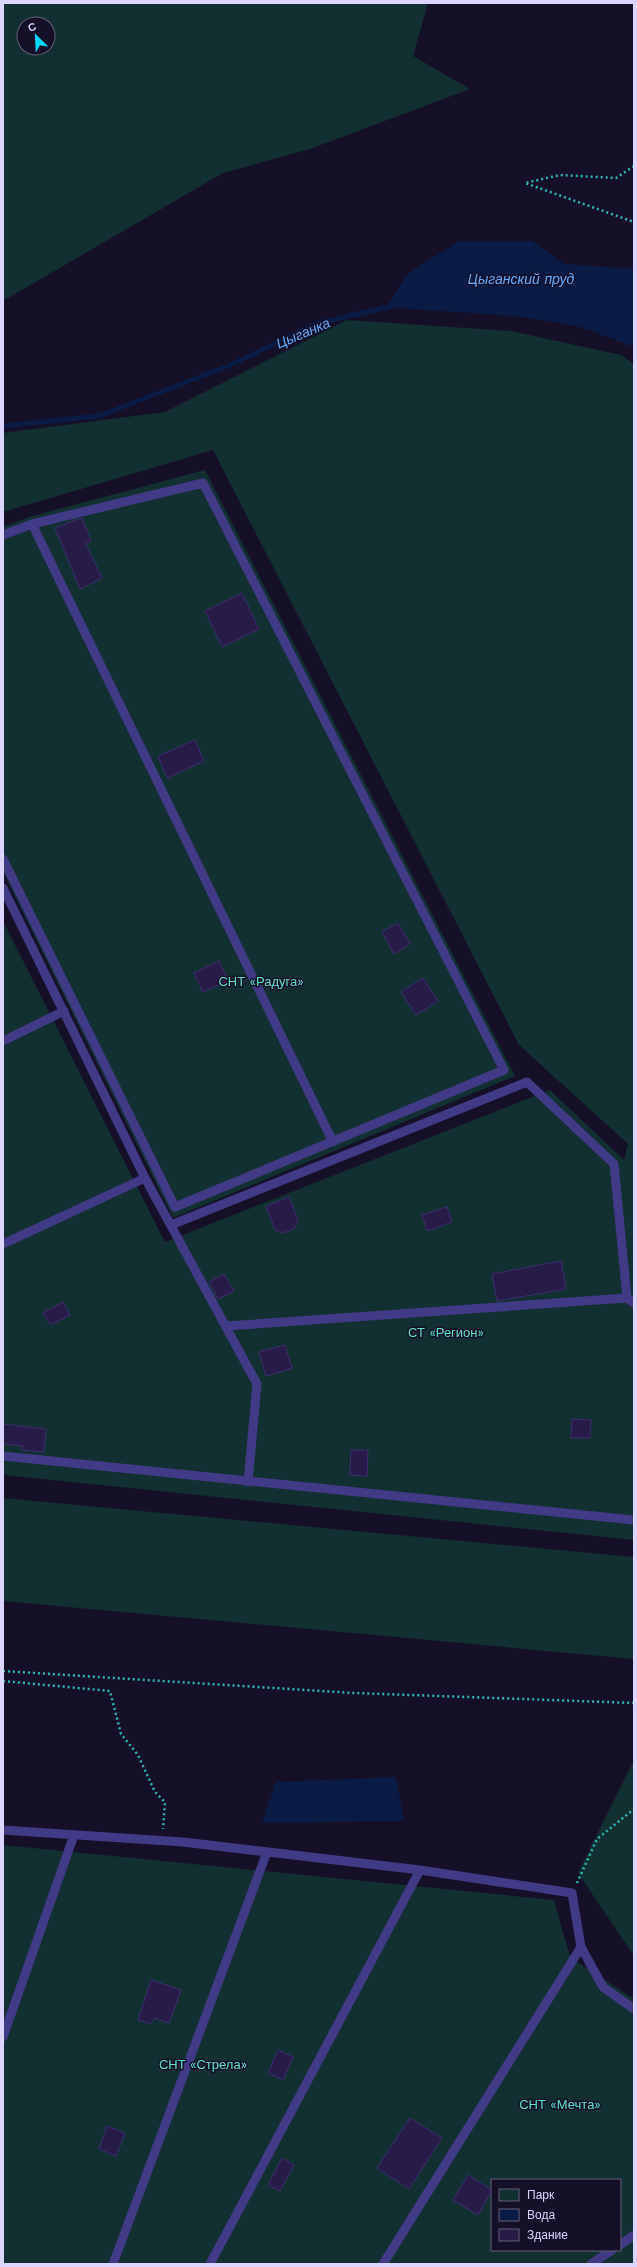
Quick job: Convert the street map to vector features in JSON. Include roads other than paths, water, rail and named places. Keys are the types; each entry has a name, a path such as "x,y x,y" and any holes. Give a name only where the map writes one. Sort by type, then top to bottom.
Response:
{"lane":[{"path":"3,535 32,524 203,483 504,1070 175,1207 3,859"},
{"path":"32,524 333,1142"},
{"path":"3,888 145,1178 257,1384 248,1482"},
{"path":"3,1041 64,1011"},
{"path":"171,1225 527,1082 614,1164 631,1301 226,1326"},
{"path":"3,1244 145,1178"},
{"path":"3,1456 634,1520"},
{"path":"3,1830 162,1841 267,1852 420,1870 572,1893 581,1947 603,1987 634,2009"},
{"path":"3,2037 74,1835"},
{"path":"113,2264 267,1852"},
{"path":"210,2264 420,1870"},
{"path":"383,2264 581,1947"},
{"path":"621,2244 634,2235"},
{"path":"590,2264 610,2251"}],"water":[{"name":"Цыганский пруд","path":"459,241 532,241 564,264 634,269 634,347 586,329 547,321 502,315 387,307 407,274"},
{"path":"396,1777 404,1821 262,1823 276,1782"}],"waterway":[{"name":"Цыганка","path":"3,426 99,416 228,366 318,323 393,306"}],"park label":[{"name":"СНТ «Радуга»","path":"261,981"},
{"name":"СТ «Регион»","path":"446,1332"},
{"name":"СНТ «Стрела»","path":"203,2064"},
{"name":"СНТ «Мечта»","path":"560,2104"}]}
